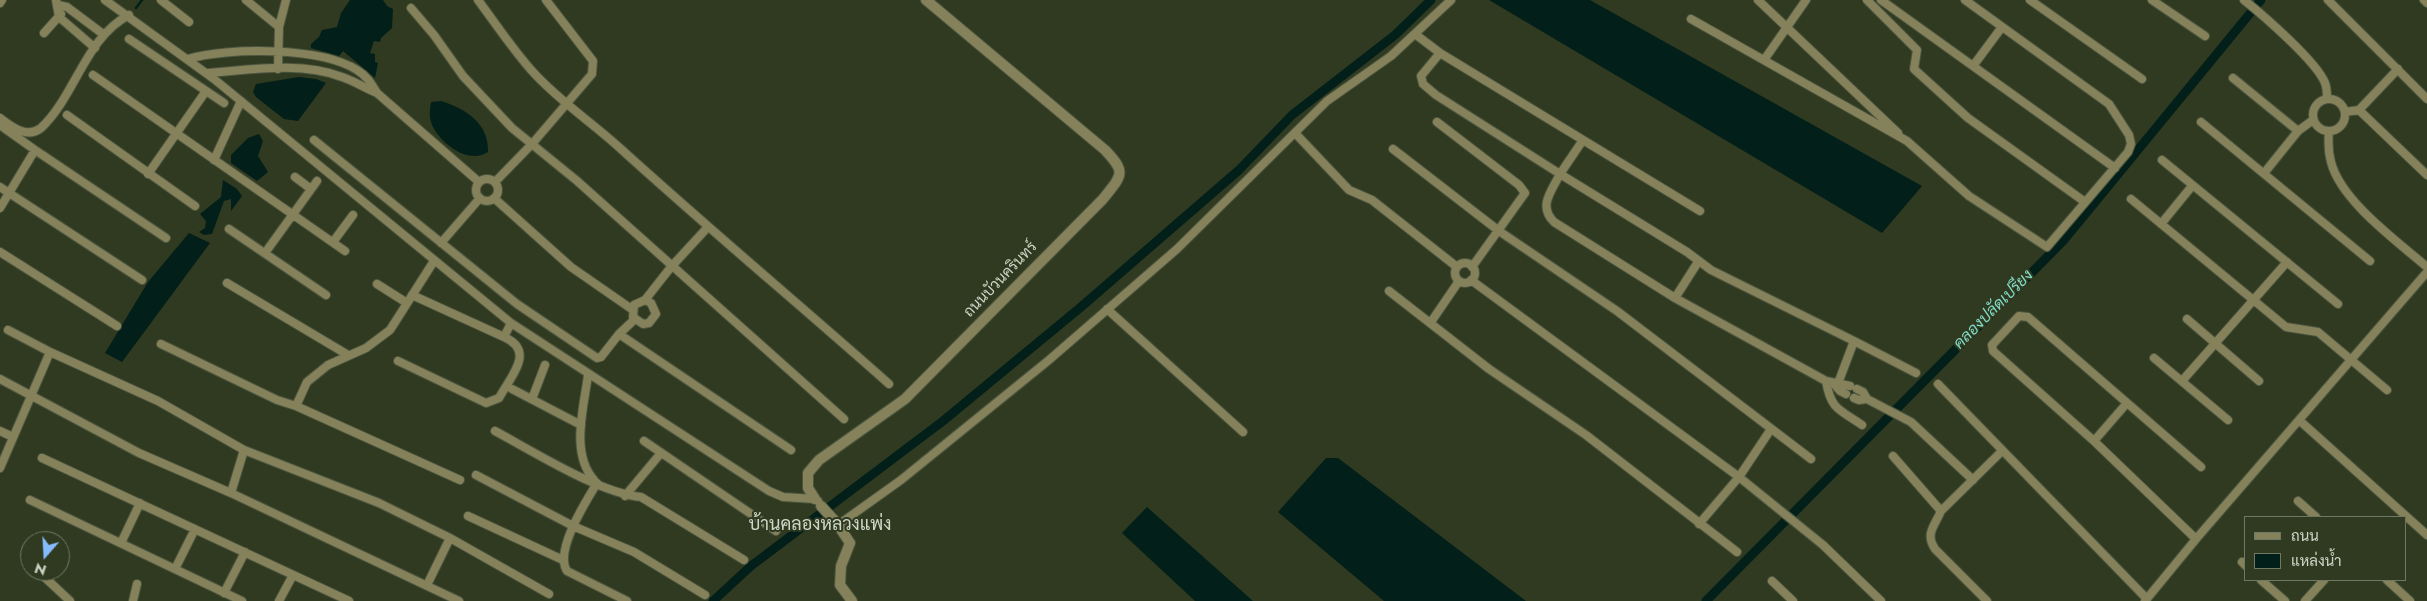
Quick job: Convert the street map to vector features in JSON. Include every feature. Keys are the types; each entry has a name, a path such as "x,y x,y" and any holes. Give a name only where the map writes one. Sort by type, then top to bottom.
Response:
{"street":[{"path":"105,0 207,73 511,323 588,375 769,491 783,497 818,502"},
{"path":"161,0 189,22"},
{"path":"246,0 279,27"},
{"path":"278,69 279,27 286,0"},
{"path":"478,0 532,71 567,103 587,118 707,228 774,282 889,384"},
{"path":"495,182 532,144 592,74 593,61 546,0"},
{"name":"ถนนบัวนครินทร์","path":"852,601 840,584 841,566 850,543 836,522 808,488 808,473 819,460 905,400 1103,199 1116,182 1120,173 1119,165 1104,150 926,0"},
{"path":"836,522 901,480 1107,309 1177,249 1327,101 1391,56 1451,0"},
{"path":"1758,0 1906,141 1969,196 2048,247 2128,152 2132,144 2129,135 2108,104 1965,0"},
{"path":"1764,60 1806,0"},
{"path":"1867,0 1917,50 1914,69 1968,118 2085,202"},
{"path":"1881,0 2115,168"},
{"path":"2030,0 2142,79"},
{"path":"2152,0 2205,36"},
{"path":"2244,0 2266,17 2316,69 2325,83 2327,98"},
{"path":"2328,0 2427,99"},
{"path":"2424,0 2427,3"},
{"path":"95,48 59,16 57,3 68,7 103,34"},
{"path":"44,33 68,7"},
{"path":"411,8 434,35 463,76 494,111 576,180 671,267 844,419"},
{"path":"0,118 16,129 26,132 37,131 46,123 72,89 103,34 113,24 128,15"},
{"path":"1691,19 1906,141"},
{"path":"1973,66 2002,27"},
{"path":"1414,34 1440,53 1700,211"},
{"path":"129,39 224,104"},
{"path":"188,59 208,53 232,51 295,53 356,69 368,78 377,93"},
{"path":"1440,53 1421,76 1423,84 1436,95 1687,252 1698,262 1916,373"},
{"path":"207,73 278,69 323,72 342,77 377,93 479,182"},
{"path":"2345,112 2359,110 2398,70"},
{"path":"93,75 345,251"},
{"path":"2233,78 2298,131"},
{"path":"148,174 206,91"},
{"path":"2327,98 2339,102 2345,112 2341,125 2329,131 2322,130 2314,120 2313,110 2318,102 2327,98"},
{"path":"214,160 241,101"},
{"path":"2359,110 2427,175"},
{"path":"67,115 195,206"},
{"path":"2265,172 2298,131 2314,120"},
{"path":"1437,122 1524,190 1524,198 1472,267"},
{"path":"2201,122 2265,172 2370,261"},
{"path":"0,125 166,238"},
{"path":"2329,131 2328,147 2331,164 2339,180 2352,198 2370,216 2427,267"},
{"path":"1295,133 1349,190 1372,200 1457,267"},
{"path":"314,140 517,304 597,358 601,357 619,334 635,319"},
{"path":"1583,140 1560,174 1545,206 1546,214 1554,222 1675,298 1834,383 1846,394"},
{"path":"1393,149 1499,231 1617,311 1811,459"},
{"path":"0,208 35,150"},
{"path":"2162,160 2338,304"},
{"path":"295,177 311,189"},
{"path":"480,198 476,189 479,182 485,179 495,182"},
{"path":"265,254 317,181"},
{"path":"480,198 487,200 494,198 498,192 495,182"},
{"path":"2161,224 2192,186"},
{"path":"0,187 142,280"},
{"path":"441,243 480,198"},
{"path":"494,198 571,266 633,310 635,319 643,324 654,319 655,308 645,300"},
{"path":"2130,199 2286,327 2318,332 2352,358 2387,390"},
{"path":"333,242 353,215"},
{"path":"633,310 639,302 645,300 671,267 707,228"},
{"path":"229,229 326,295"},
{"path":"0,252 117,326"},
{"path":"296,406 307,382 328,365 366,348 390,330 434,261"},
{"path":"1675,298 1698,262"},
{"path":"2182,381 2287,262"},
{"path":"1465,263 1472,267 1474,273 1472,280 1465,283 1459,281 1455,274 1457,267 1465,263"},
{"path":"1938,384 2146,600 2196,539 2427,272"},
{"path":"1472,280 1739,477 1823,545 1881,601"},
{"path":"1430,322 1459,281"},
{"path":"226,282 348,355"},
{"path":"377,284 407,303"},
{"path":"1389,291 1489,369 1586,435 1737,552"},
{"path":"398,360 486,403 494,402 499,398 521,358 519,347 515,342 412,295"},
{"path":"1107,309 1243,432"},
{"path":"2196,539 2094,441 1993,351 1992,345 2020,316 2024,315 2201,467"},
{"path":"2187,319 2259,381"},
{"path":"504,337 511,323"},
{"path":"8,330 50,352 158,401 244,450 379,503 450,538 549,594"},
{"path":"619,334 791,450"},
{"path":"1854,340 1834,383 1829,399 1862,425"},
{"path":"162,344 277,400 296,406 460,480"},
{"path":"0,468 50,352"},
{"path":"2154,358 2228,420"},
{"path":"532,399 545,365"},
{"path":"588,375 581,425 581,460 587,473 597,483"},
{"path":"0,379 138,452 230,493 459,601"},
{"path":"1834,383 1854,387 1863,392 1867,399 1911,422 1973,480"},
{"path":"512,389 581,425"},
{"path":"1854,398 1859,400 1867,399"},
{"path":"2094,441 2127,403"},
{"path":"2299,420 2406,516"},
{"path":"1699,524 1739,477 1771,429"},
{"path":"0,431 13,437"},
{"path":"495,431 625,496 642,497 744,560"},
{"path":"644,441 776,531"},
{"path":"230,493 244,450"},
{"path":"1987,601 1935,549 1930,541 1930,534 1941,511 2002,452"},
{"path":"625,496 660,453"},
{"path":"1893,456 1941,511"},
{"path":"42,458 345,600"},
{"path":"476,474 573,526 634,552 705,595"},
{"path":"597,483 573,526 563,560 566,571 627,601"},
{"path":"30,500 242,601"},
{"path":"2298,501 2315,516"},
{"path":"121,543 140,503"},
{"path":"468,516 563,560"},
{"path":"2407,517 2427,535"},
{"path":"175,569 195,529"},
{"path":"427,585 450,538"},
{"path":"224,593 245,552"},
{"path":"279,601 293,575"},
{"path":"1772,580 1793,601"},
{"path":"49,581 70,601"},
{"path":"2262,581 2285,601"},
{"path":"2305,601 2323,581"},
{"path":"2387,581 2410,601"},
{"path":"133,601 137,584"}],"water":[{"path":"350,0 383,0 387,6 393,9 392,28 381,38 380,42 374,41 370,53 375,54 375,62 378,63 375,78 343,51 339,56 311,48 311,44 319,37 322,30 337,27 341,13"},
{"path":"1489,0 1590,0 1922,186 1882,233"},
{"path":"299,77 316,79 326,83 298,121 284,119 256,97 253,92 256,84"},
{"path":"441,101 459,108 480,125 485,133 488,152 480,156 472,156 463,154 446,144 434,129 430,117 431,102"},
{"path":"259,134 263,141 258,156 268,172 257,181 231,163 231,155 248,138"},
{"path":"223,180 237,189 242,196 231,211 231,199 224,201 212,234 204,235 199,232 205,228 206,221 200,214 221,197"},
{"path":"189,233 210,243 122,362 105,353 148,282"},
{"path":"1326,458 1338,458 1526,601 1384,601 1278,512"},
{"path":"1147,507 1253,601 1195,601 1122,533"}],"waterway":[{"path":"136,8 142,0"},
{"path":"713,601 751,566 943,421 1081,307 1239,170 1292,115 1395,35 1431,0"},
{"name":"คลองปลัดเปรียง","path":"1706,601 2064,240 2261,0"}],"district":[{"name":"บ้านคลองหลวงแพ่ง","path":"820,526"}]}
